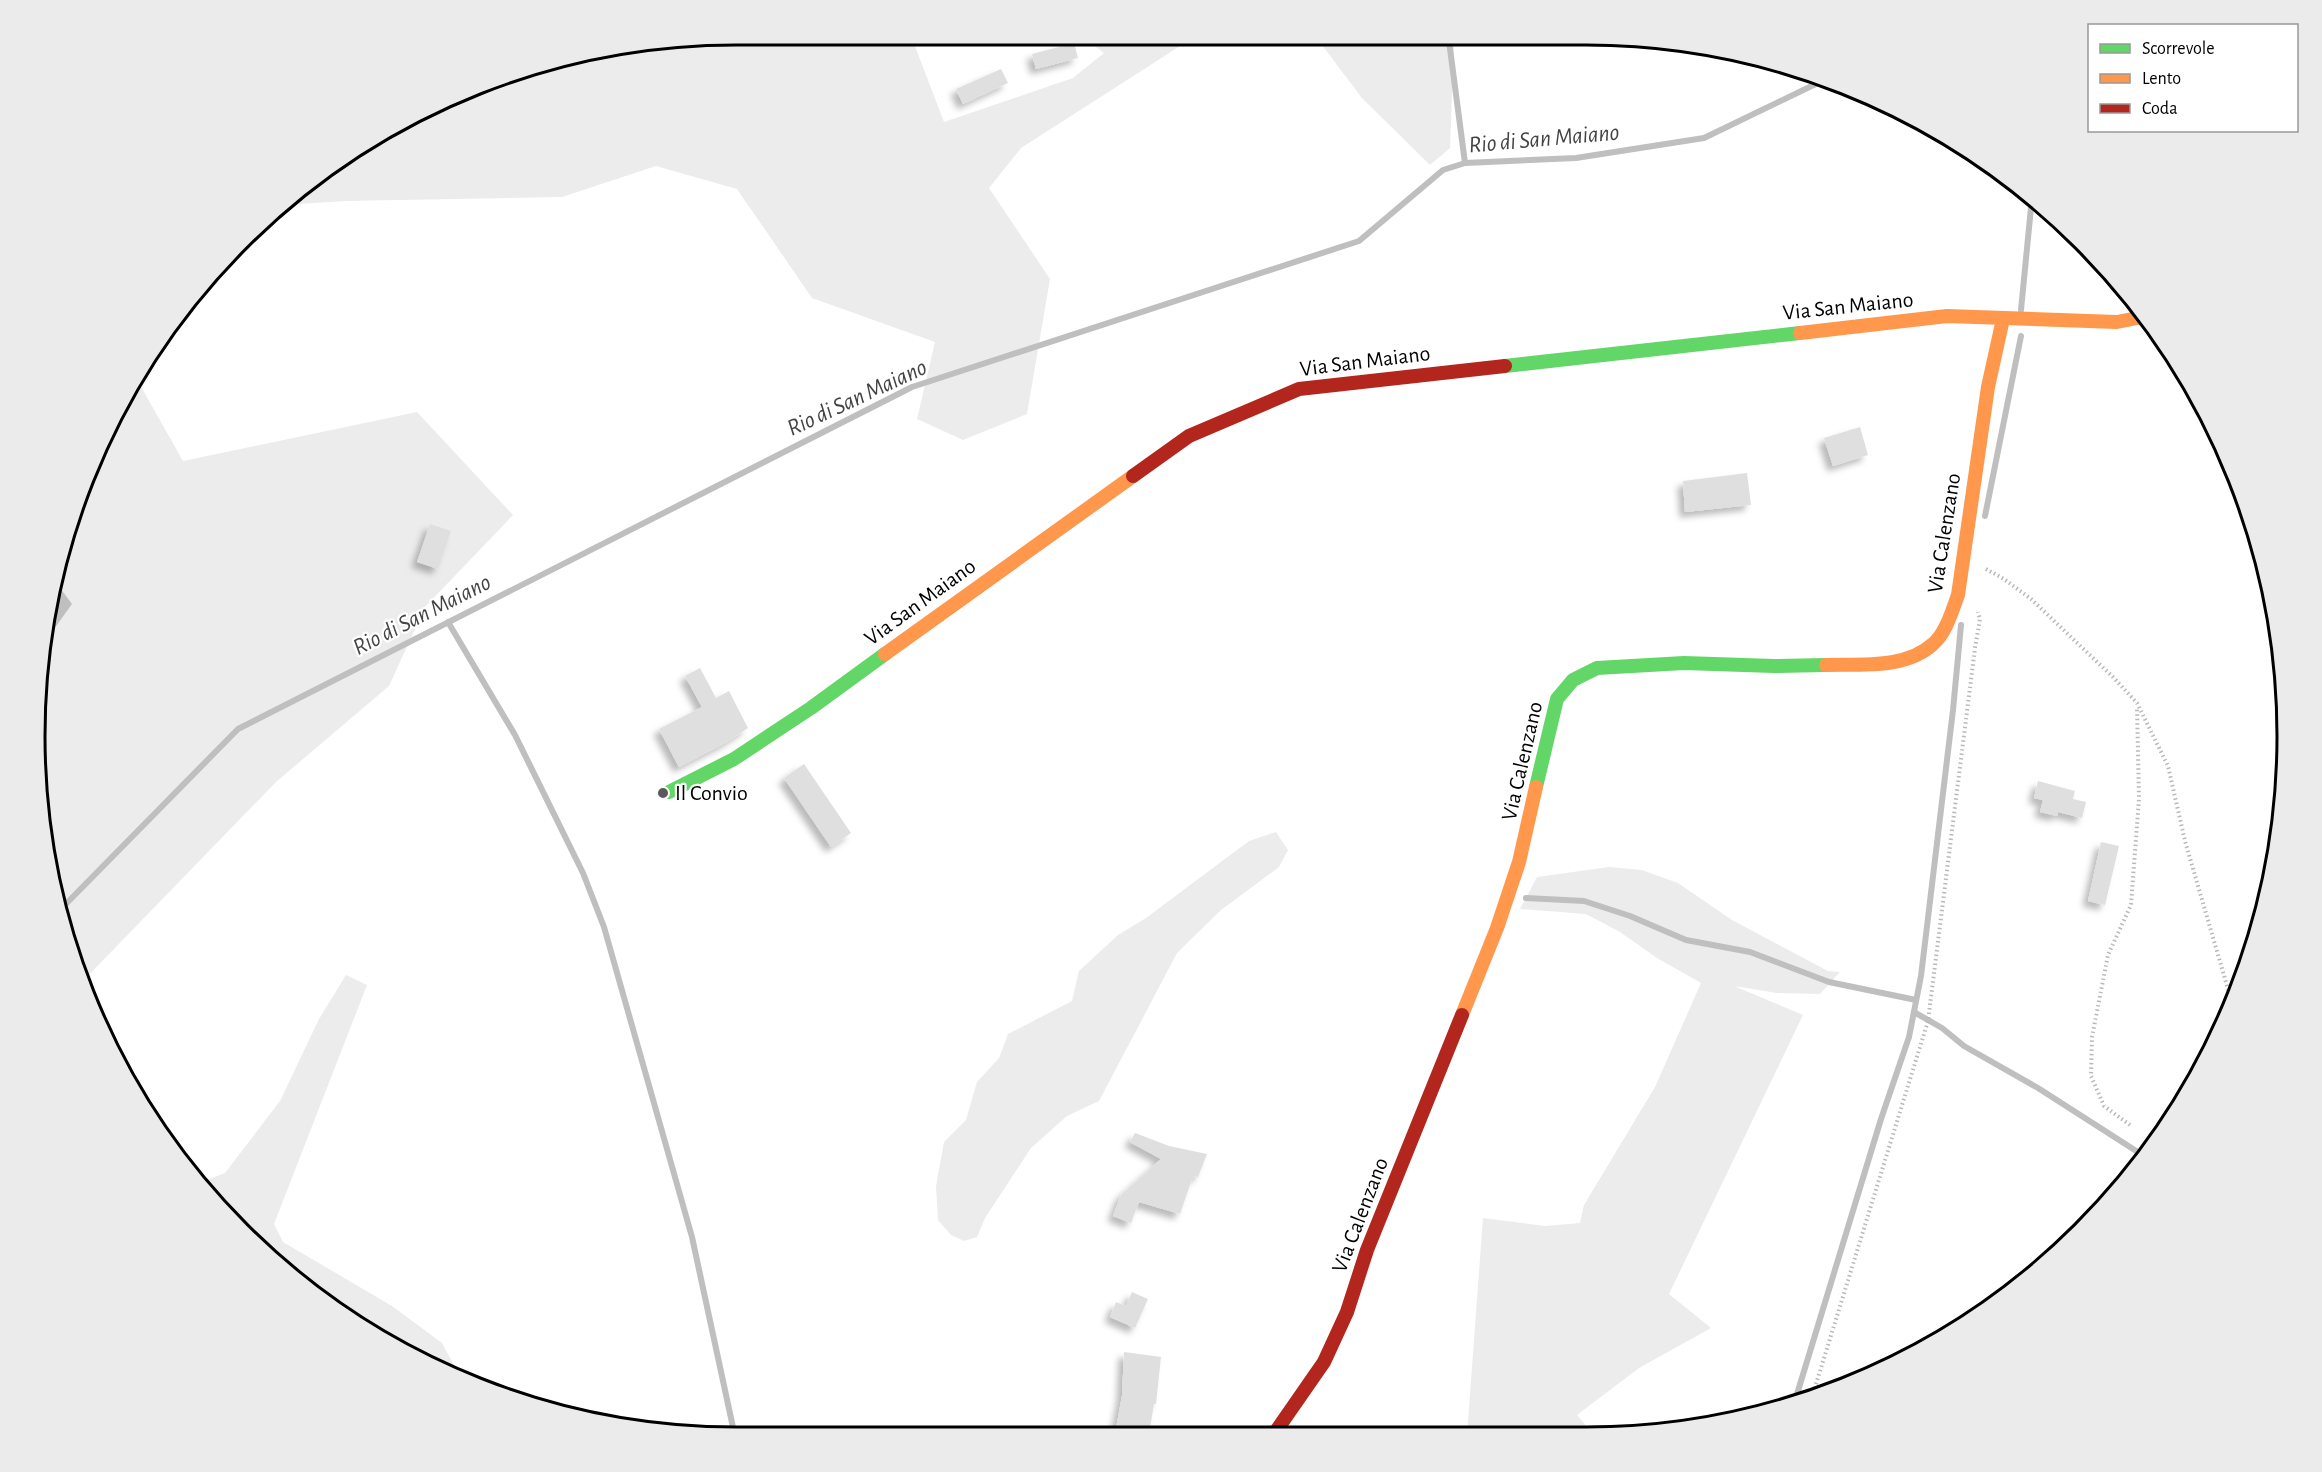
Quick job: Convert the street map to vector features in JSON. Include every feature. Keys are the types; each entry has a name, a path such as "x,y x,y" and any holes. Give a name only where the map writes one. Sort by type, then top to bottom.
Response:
{"street":[{"name":"Via San Maiano","path":"669,792 734,759 811,708 974,588 1190,436 1299,389 1947,316 2117,322 2136,317"},
{"name":"Via Calenzano","path":"1279,1427 1324,1362 1347,1312 1367,1250 1497,928 1519,862 1557,699 1573,680 1597,668 1684,663 1774,666 1873,663 1909,659 1934,644 1946,627 1958,594 1988,387 2003,319"}],"path":[{"path":"1964,556 2004,579 2031,599 2114,677 2137,703 2168,766 2185,841 2228,989"},
{"path":"1815,1387 1928,1021 1980,619 1977,608 1958,594"},
{"path":"2130,1125 2104,1106 2091,1076 2092,1037 2108,955 2131,905 2139,799 2137,703"}],"shaded area":[{"path":"915,45 944,122 1073,78 1104,53 1093,45 1182,45 1021,148 989,188 1050,279 1027,414 963,440 917,419 935,342 812,298 737,189 656,166 562,197 346,201 295,204 352,161 430,116 514,82 601,58 691,46"},
{"path":"1322,45 1454,45 1450,148 1430,165 1362,98"},
{"path":"141,386 183,461 417,412 513,515 425,607 389,686 276,782 89,975 69,915 58,871 51,826 46,781 46,691 58,601 82,514 116,430"},
{"path":"61,589 72,604 54,629 58,601"},
{"path":"1276,832 1288,850 1279,867 1221,910 1177,953 1099,1101 1067,1116 1031,1148 985,1218 977,1237 964,1241 951,1235 938,1220 936,1186 944,1142 966,1120 977,1082 999,1058 1008,1034 1072,1001 1079,971 1118,935 1146,918 1249,841"},
{"path":"1609,867 1642,870 1678,883 1732,920 1828,971 1840,972 1820,994 1777,993 1734,986 1803,1015 1669,1294 1711,1328 1639,1368 1577,1415 1587,1427 1468,1427 1483,1218 1545,1226 1580,1223 1584,1205 1655,1087 1701,983 1657,958 1620,932 1586,914 1520,909 1537,877"},
{"path":"346,975 367,985 274,1224 283,1242 392,1306 442,1343 455,1367 390,1334 352,1311 315,1284 247,1225 207,1180 225,1173 280,1101 319,1019"}],"building":[{"path":"1075,45 1078,58 1036,69 1032,54"},
{"path":"1001,69 1008,83 963,104 956,89"},
{"path":"1860,427 1868,455 1833,466 1824,438"},
{"path":"1747,473 1751,505 1685,512 1683,481"},
{"path":"430,524 451,531 438,569 417,562"},
{"path":"700,668 716,698 729,691 748,728 679,767 659,729 702,707 685,676"},
{"path":"804,764 851,833 831,847 784,778"},
{"path":"2038,781 2075,791 2073,799 2086,802 2082,818 2058,812 2057,816 2040,812 2043,800 2034,798"},
{"path":"2101,842 2119,846 2105,905 2088,901"},
{"path":"1135,1133 1169,1146 1207,1154 1198,1177 1193,1176 1180,1214 1139,1202 1131,1223 1113,1216 1121,1195 1161,1159 1130,1142"},
{"path":"1132,1292 1148,1299 1135,1328 1110,1317 1116,1302 1126,1306"},
{"path":"1124,1352 1161,1357 1156,1404 1154,1404 1150,1427 1116,1427 1122,1396"}],"waterway":[{"path":"1450,45 1465,163"},
{"name":"Rio di San Maiano","path":"66,904 238,729 912,387 1359,241 1443,170 1465,163 1576,158 1704,138 1815,85"},
{"path":"2021,310 2031,207"},
{"path":"1985,516 2021,336"},
{"path":"448,622 515,735 583,873 604,927 692,1237 733,1427"},
{"path":"1797,1393 1881,1119 1909,1037 1921,976 1961,625"},
{"path":"1526,898 1584,901 1630,916 1686,940 1750,952 1829,982 1916,1000"},
{"path":"1914,1012 1942,1028 1964,1046 2038,1088 2138,1152"}],"traffic: fast":[{"path":"1505,366 1800,333"},
{"path":"669,792 734,759 811,708 885,654"},
{"path":"1536,787 1557,699 1573,680 1597,668 1684,663 1826,665"}],"traffic: slow":[{"path":"1800,333 1947,316 2117,322 2136,318"},
{"path":"1826,665 1882,664 1910,658 1933,644 1945,628 1958,595 1988,387 2003,319"},
{"path":"885,654 1133,476"},
{"path":"1462,1015 1497,928 1519,862 1536,787"}],"traffic: jam":[{"path":"1133,476 1189,436 1299,389 1505,366"},
{"path":"1279,1427 1324,1362 1347,1312 1367,1250 1462,1015"}],"place":[{"name":"Il Convio","path":"663,793"}]}
